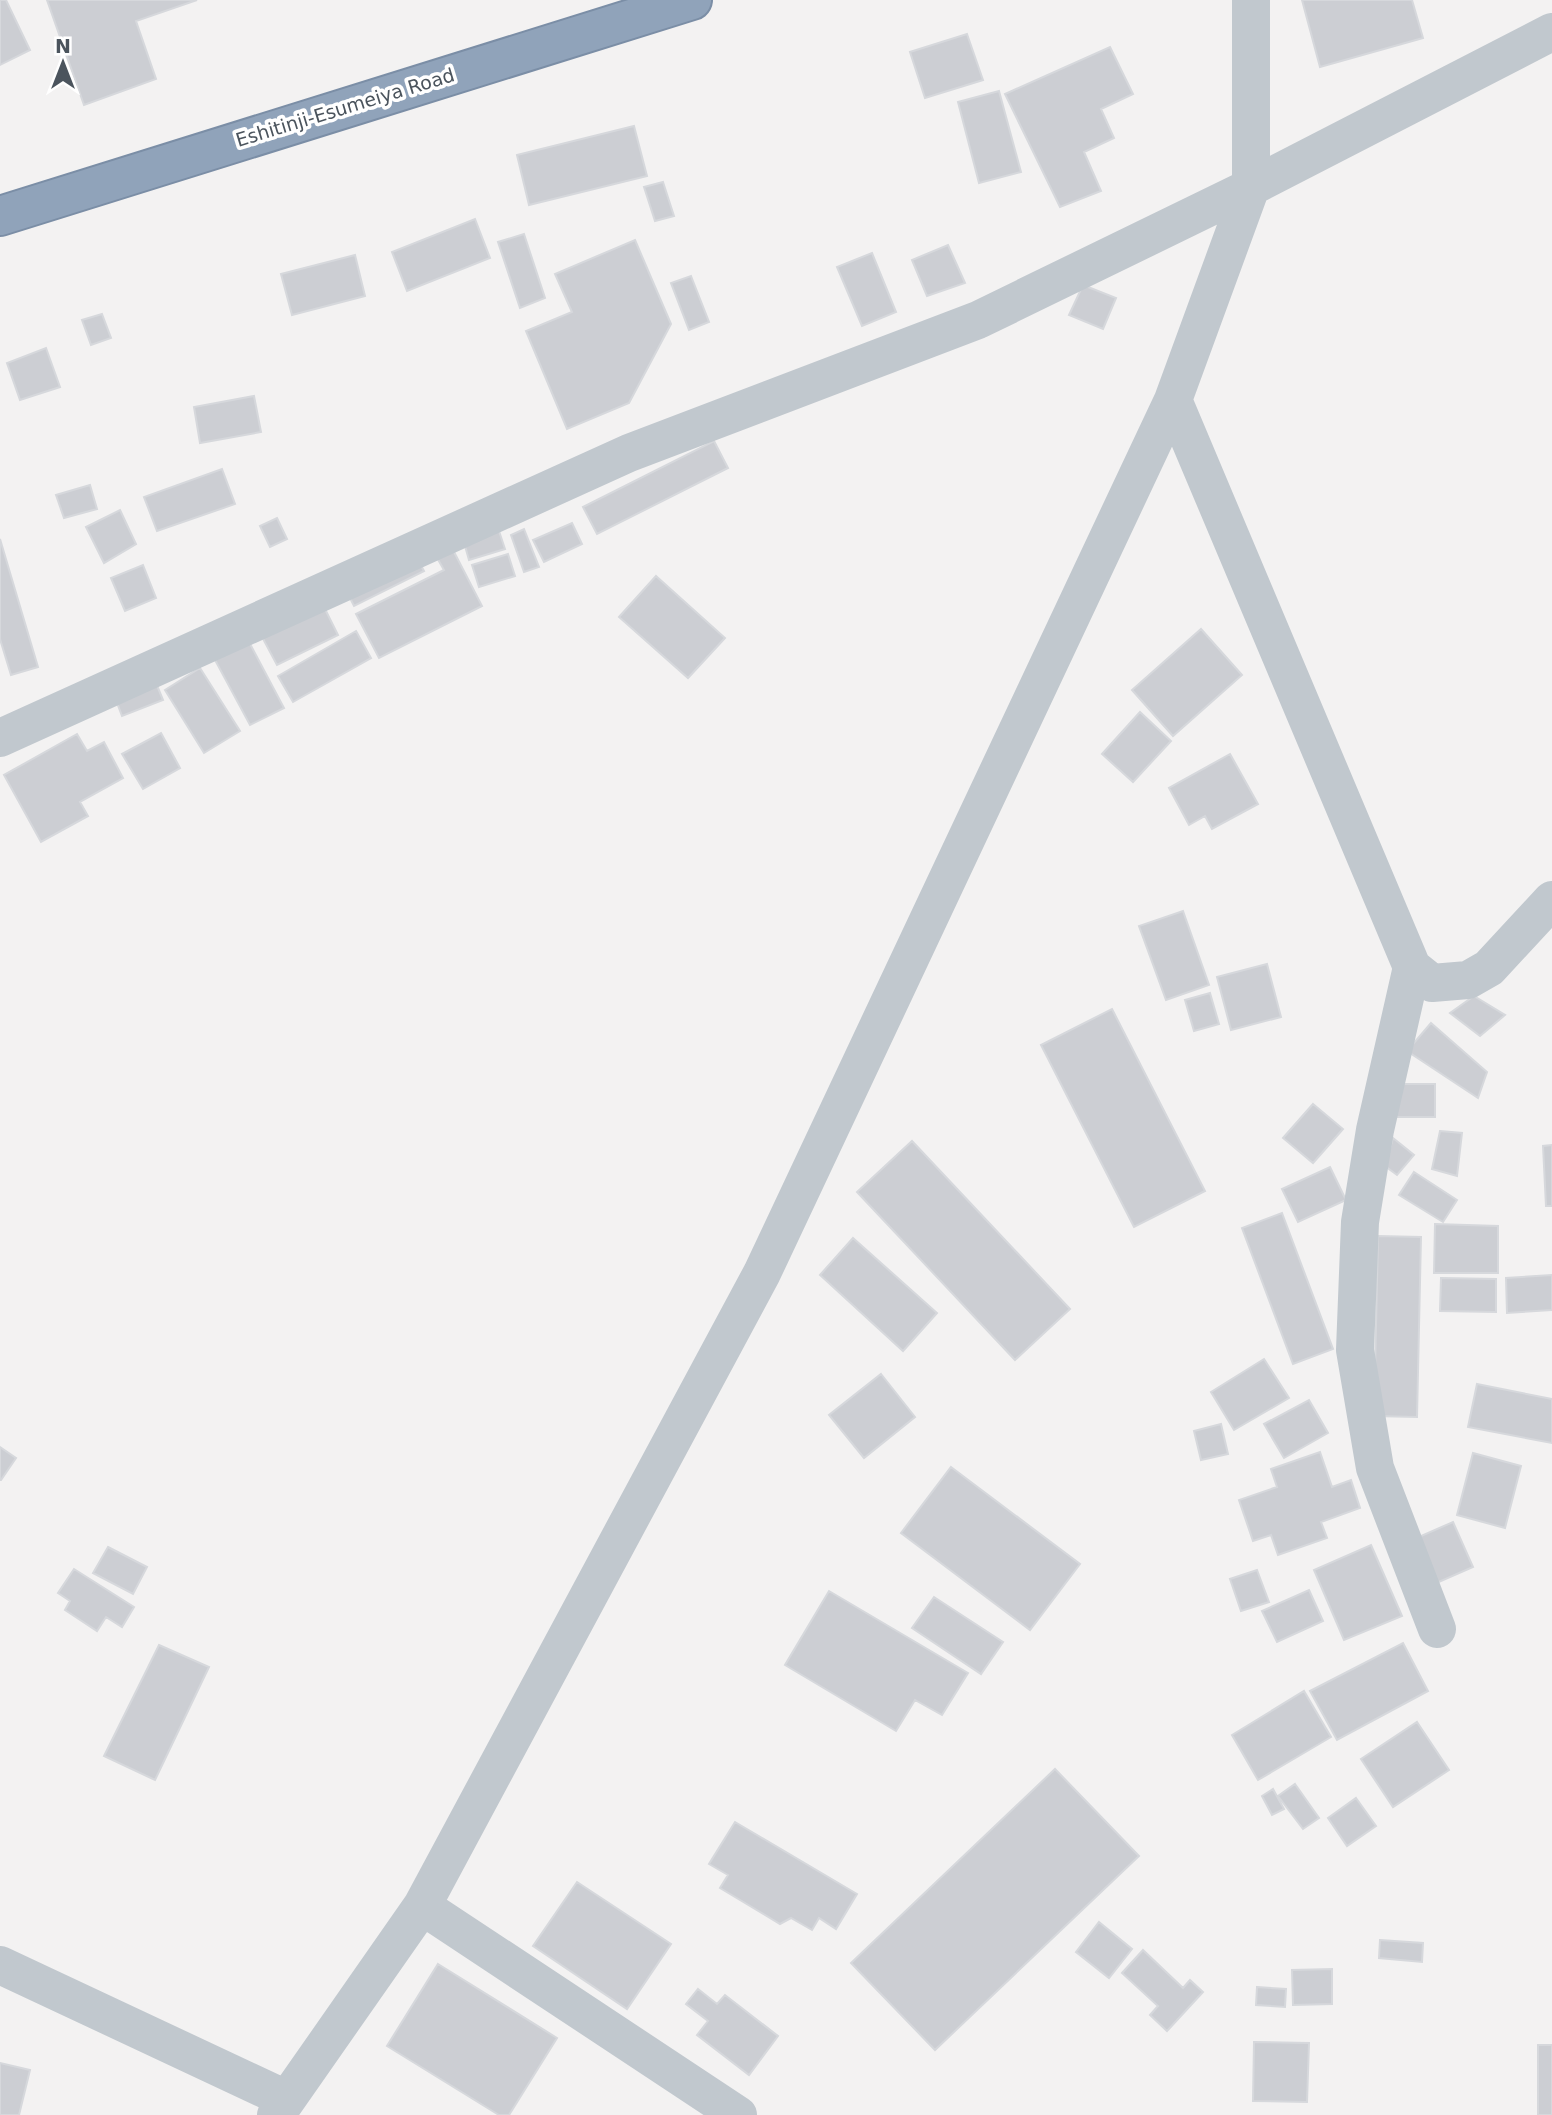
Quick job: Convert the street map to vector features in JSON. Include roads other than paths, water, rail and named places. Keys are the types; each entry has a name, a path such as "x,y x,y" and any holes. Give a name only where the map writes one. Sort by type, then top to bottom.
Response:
{"highway":[{"name":"Eshitinji-Esumeiya Road","path":"0,216 691,0"}],"street":[{"path":"0,1965 281,2107 422,1906 762,1273 1173,400 1251,187 1251,0"},
{"path":"0,738 629,453 978,320 1251,187 1552,32"},
{"path":"1173,400 1412,967 1432,983 1468,980 1489,968 1552,900"},
{"path":"1412,967 1375,1130 1360,1222 1355,1350 1375,1468 1437,1629"},
{"path":"422,1906 738,2115"}]}
